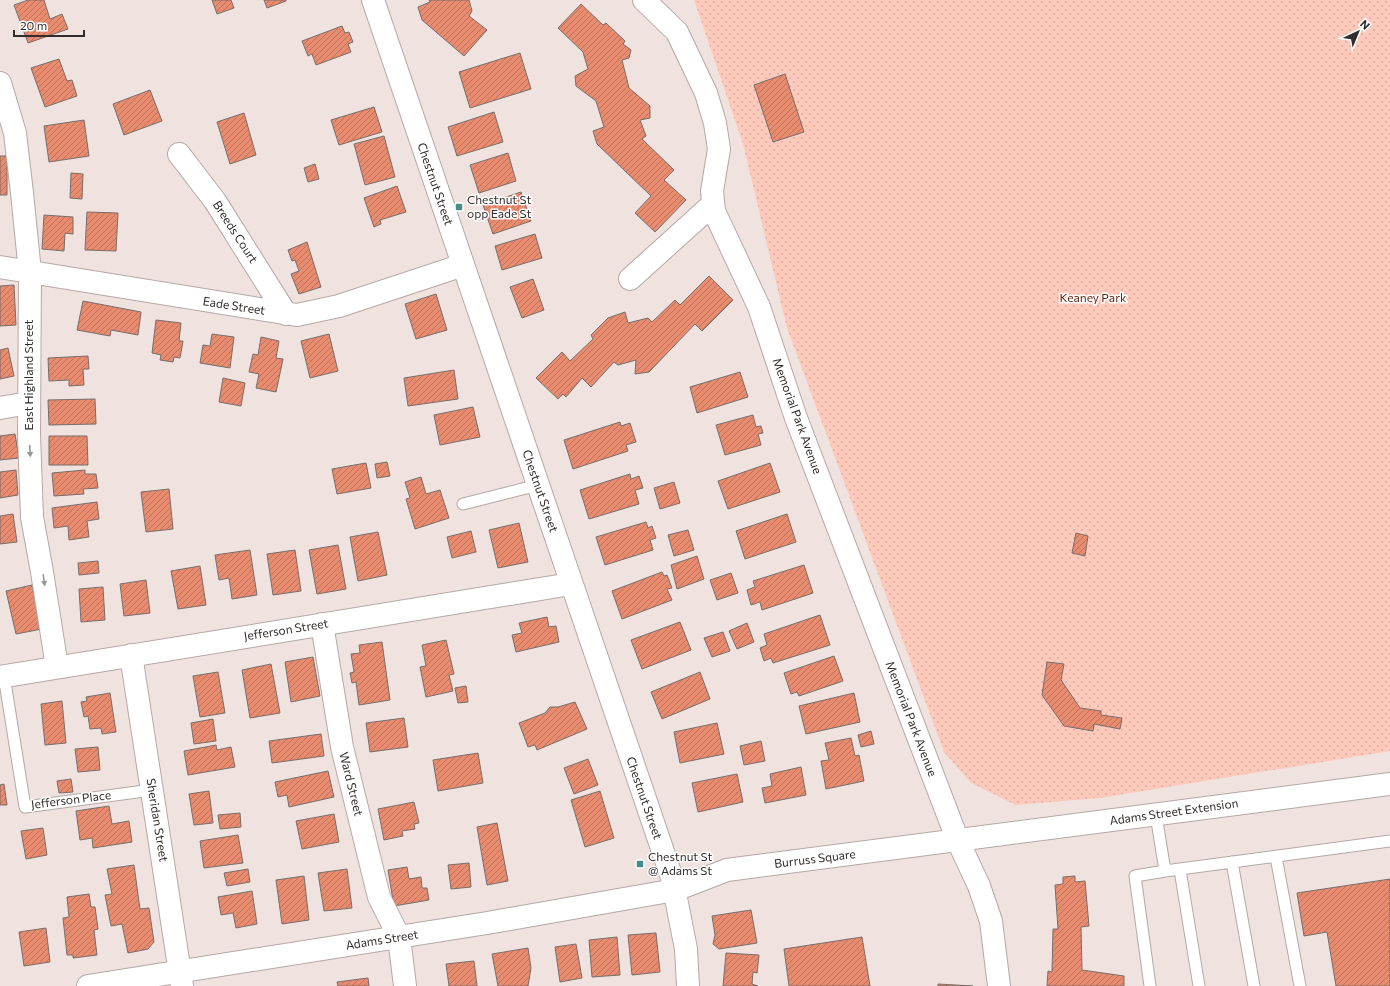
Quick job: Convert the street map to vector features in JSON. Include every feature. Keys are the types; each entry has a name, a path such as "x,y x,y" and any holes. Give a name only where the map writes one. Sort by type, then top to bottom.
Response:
{"street":[{"name":"Chestnut Street","path":"373,0 675,890 686,949 688,986"},
{"name":"Memorial Park Avenue","path":"644,0 678,32 706,93 715,123 719,149 712,191 714,211 759,307 796,418 958,841 979,886 991,921 999,986"},
{"name":"East Highland Street","path":"0,83 15,133 30,272 29,403 32,517 56,667"},
{"name":"Breeds Court","path":"179,154 215,201 286,314"},
{"path":"630,278 714,204"},
{"name":"Eade Street","path":"0,267 297,315 334,308 463,265"},
{"path":"0,408 29,403"},
{"name":"Jefferson Street","path":"2,676 572,584"},
{"name":"Ward Street","path":"322,624 342,747 378,897 399,938 405,986"},
{"name":"Sheridan Street","path":"131,655 182,979"},
{"name":"Adams Street Extension","path":"958,841 1390,784"},
{"name":"Burruss Square","path":"675,890 727,870 958,841"},
{"name":"Adams Street","path":"88,986 182,979 399,938 675,890"}],"lane":[{"path":"463,504 538,485"},
{"name":"Jefferson Place","path":"2,676 25,807 152,790"},
{"path":"1156,815 1165,872"},
{"path":"1150,986 1135,876 1390,841"},
{"path":"1276,856 1300,986"},
{"path":"1232,862 1254,986"},
{"path":"1180,870 1199,986"}],"green space":[{"name":"Keaney Park","path":"694,0 1390,0 1390,751 1100,798 1016,805 971,783 944,752 787,328 743,144"}],"building":[{"path":"28,0 44,0 50,19 62,14 68,29 28,43 14,5"},
{"path":"212,0 231,0 234,8 217,14"},
{"path":"264,0 286,0 286,1 267,8"},
{"path":"429,0 469,0 472,11 469,16 487,30 464,56 422,20 418,7 430,2"},
{"path":"581,4 603,25 606,23 625,41 623,44 631,50 629,58 622,60 629,88 650,106 650,118 640,120 646,136 642,139 674,170 664,180 686,200 655,232 635,213 651,196 597,144 593,131 604,127 596,101 576,86 575,76 588,69 583,52 558,28"},
{"path":"342,26 345,33 349,32 353,42 348,44 351,52 316,65 312,54 308,56 302,41"},
{"path":"520,53 531,89 470,108 459,72"},
{"path":"59,59 67,81 72,80 77,96 45,107 31,68"},
{"path":"785,74 804,132 773,142 754,85"},
{"path":"150,90 162,121 124,135 113,104"},
{"path":"374,107 382,132 339,145 331,120"},
{"path":"494,112 503,142 457,156 448,127"},
{"path":"244,113 256,155 230,164 217,122"},
{"path":"84,120 89,156 49,162 44,126"},
{"path":"384,136 395,177 365,185 354,144"},
{"path":"508,153 516,181 479,193 470,165"},
{"path":"0,156 7,156 7,195 0,195"},
{"path":"315,164 319,179 308,182 304,168"},
{"path":"71,173 83,174 82,199 70,198"},
{"path":"397,186 406,212 380,220 381,224 374,227 364,198"},
{"path":"521,192 531,221 493,234 483,205"},
{"path":"87,212 118,213 116,251 85,250"},
{"path":"44,215 73,217 73,234 65,233 64,251 42,249"},
{"path":"535,234 542,258 502,270 495,246"},
{"path":"307,242 321,287 299,294 291,274 299,271 295,260 292,261 288,250"},
{"path":"709,276 733,300 702,331 695,324 649,372 635,374 636,360 618,365 614,362 591,387 582,378 566,397 563,394 558,399 536,378 562,352 570,361 593,339 591,335 608,318 625,312 628,323 648,318 652,322 675,300 680,305"},
{"path":"533,279 544,310 522,318 510,287"},
{"path":"14,285 16,325 0,326 0,286"},
{"path":"436,294 447,330 416,339 405,304"},
{"path":"83,301 141,312 138,335 111,330 110,336 77,330"},
{"path":"156,320 181,323 179,341 183,341 180,358 174,357 173,362 160,360 161,355 152,353"},
{"path":"212,334 234,337 230,368 200,363 203,345 210,346"},
{"path":"329,334 338,371 310,378 301,341"},
{"path":"261,337 279,341 276,358 283,359 276,392 256,388 259,374 249,372 253,354 258,355"},
{"path":"8,348 14,376 0,379 0,350"},
{"path":"88,356 89,369 83,369 84,385 69,386 69,380 49,381 48,358"},
{"path":"454,370 458,399 408,406 404,378"},
{"path":"740,372 748,397 697,413 690,387"},
{"path":"223,378 245,383 241,406 219,402"},
{"path":"95,399 96,424 49,425 48,400"},
{"path":"473,407 480,437 440,445 434,415"},
{"path":"753,415 756,427 761,426 763,433 758,434 761,445 725,455 716,425"},
{"path":"620,422 621,426 630,423 636,442 626,445 628,451 573,469 564,440"},
{"path":"15,434 19,458 0,460 0,436"},
{"path":"49,436 87,436 88,465 49,465"},
{"path":"387,462 390,476 377,478 375,464"},
{"path":"366,463 371,488 337,494 332,469"},
{"path":"770,463 780,492 728,509 718,481"},
{"path":"16,470 18,495 0,498 0,472"},
{"path":"85,470 85,474 96,474 98,488 83,489 84,494 54,496 52,473"},
{"path":"630,474 631,479 639,476 643,488 635,490 639,504 589,519 580,490"},
{"path":"421,477 426,494 440,490 449,518 415,529 406,499 410,498 405,482"},
{"path":"674,482 680,503 660,509 654,488"},
{"path":"169,489 173,529 146,532 141,492"},
{"path":"97,502 99,519 87,521 89,537 69,540 68,526 54,528 52,508"},
{"path":"13,514 17,542 0,544 0,516"},
{"path":"787,514 796,542 745,559 736,531"},
{"path":"646,522 648,528 652,526 656,538 650,540 653,550 605,565 596,537"},
{"path":"519,523 528,562 498,568 489,530"},
{"path":"688,530 694,550 674,556 668,535"},
{"path":"471,531 476,552 452,558 447,537"},
{"path":"378,532 387,575 358,581 350,537"},
{"path":"1076,533 1088,536 1085,556 1072,553"},
{"path":"338,545 346,589 317,594 309,550"},
{"path":"250,550 257,595 232,599 229,578 219,580 215,555"},
{"path":"295,550 301,591 273,595 267,554"},
{"path":"697,556 704,579 677,589 671,565"},
{"path":"98,561 99,573 79,575 78,563"},
{"path":"804,565 813,593 762,610 760,602 751,605 747,590 755,587 753,581"},
{"path":"200,566 206,605 178,609 171,571"},
{"path":"662,572 664,576 667,575 672,588 667,589 672,600 622,619 612,591"},
{"path":"731,573 738,593 717,600 710,580"},
{"path":"146,580 150,613 124,616 120,584"},
{"path":"32,585 42,629 16,634 6,591"},
{"path":"103,587 105,620 81,622 79,589"},
{"path":"820,615 830,645 773,663 771,658 764,661 760,648 767,645 764,634"},
{"path":"547,617 549,627 556,626 559,642 516,652 512,635 522,633 519,623"},
{"path":"680,622 691,650 642,669 631,640"},
{"path":"747,623 754,642 737,649 729,631"},
{"path":"723,632 730,651 712,657 704,638"},
{"path":"446,640 454,674 449,675 453,691 426,697 420,667 426,666 422,645"},
{"path":"382,642 390,700 359,705 356,682 352,683 350,673 354,672 351,654 360,653 359,645"},
{"path":"834,656 843,681 799,696 797,692 791,694 784,673"},
{"path":"313,657 320,696 291,702 285,662"},
{"path":"1047,662 1064,664 1061,680 1080,708 1101,711 1101,715 1122,718 1120,729 1094,724 1093,731 1064,726 1042,695"},
{"path":"271,664 280,713 250,718 242,670"},
{"path":"218,672 225,713 200,717 193,676"},
{"path":"700,672 710,699 662,719 651,692"},
{"path":"466,686 468,702 458,703 455,688"},
{"path":"110,693 116,732 102,734 101,728 90,729 88,716 84,717 81,702 87,701 86,697"},
{"path":"854,693 860,722 806,734 799,706"},
{"path":"62,701 66,743 45,745 41,704"},
{"path":"575,702 587,729 537,750 535,745 528,747 519,723 545,713 550,707 558,707"},
{"path":"404,718 408,747 370,752 366,723"},
{"path":"213,719 216,741 194,744 191,723"},
{"path":"717,723 724,754 680,763 674,732"},
{"path":"871,731 874,744 861,747 858,735"},
{"path":"321,734 324,756 272,763 269,741"},
{"path":"851,738 855,756 859,755 864,781 826,789 821,761 829,760 825,743"},
{"path":"761,741 765,761 744,765 740,746"},
{"path":"216,745 217,750 231,747 235,767 188,775 184,751"},
{"path":"98,747 100,770 78,772 75,749"},
{"path":"478,753 483,783 438,791 433,760"},
{"path":"588,759 598,785 574,794 564,768"},
{"path":"801,767 806,795 765,803 762,788 772,786 770,774"},
{"path":"328,771 334,797 289,807 287,795 278,797 275,782"},
{"path":"737,774 743,802 698,812 692,783"},
{"path":"71,779 73,792 59,793 57,781"},
{"path":"4,784 7,805 0,805 0,785"},
{"path":"209,791 213,823 194,825 189,794"},
{"path":"600,791 614,838 585,847 571,800"},
{"path":"414,802 419,823 414,824 415,829 402,831 403,836 384,840 378,809"},
{"path":"109,806 112,824 129,821 132,842 93,848 92,838 80,840 76,811"},
{"path":"240,813 241,827 220,829 218,815"},
{"path":"334,814 339,842 302,849 296,821"},
{"path":"497,823 508,881 487,885 477,827"},
{"path":"43,828 47,855 26,859 21,831"},
{"path":"238,835 243,863 204,868 200,841"},
{"path":"469,863 471,887 451,889 448,865"},
{"path":"134,865 140,909 149,908 154,942 148,949 128,953 122,924 111,926 105,895 112,894 107,869"},
{"path":"407,867 409,879 421,877 422,888 427,888 429,900 394,906 388,870"},
{"path":"248,869 250,882 227,886 224,873"},
{"path":"347,869 352,908 324,911 318,873"},
{"path":"304,876 309,920 282,924 276,880"},
{"path":"1075,876 1075,882 1085,881 1089,926 1081,927 1082,970 1124,976 1124,986 1047,986 1048,971 1052,972 1053,929 1058,929 1055,885 1063,884 1063,877"},
{"path":"1390,879 1390,986 1336,986 1327,932 1304,936 1297,893"},
{"path":"252,891 257,924 236,928 233,913 221,915 218,897"},
{"path":"89,894 91,907 95,907 98,929 94,930 97,955 73,958 73,955 67,955 63,918 69,917 67,897"},
{"path":"751,910 757,943 719,949 713,944 715,935 712,916"},
{"path":"46,928 50,962 24,966 19,932"},
{"path":"656,933 660,972 632,975 628,935"},
{"path":"617,937 620,975 592,977 589,940"},
{"path":"862,937 870,986 789,986 784,949"},
{"path":"576,944 582,978 560,982 555,947"},
{"path":"528,948 531,968 528,986 498,986 492,954"},
{"path":"726,953 759,955 757,973 753,972 752,984 758,986 723,986"},
{"path":"474,961 477,986 449,986 446,964"},
{"path":"368,978 369,986 338,986 337,982"},
{"path":"938,984 973,986 938,986"}],"place":[{"name":"Chestnut St opp Eade St","path":"459,207"},
{"name":"Chestnut St @ Adams St","path":"640,864"}]}
